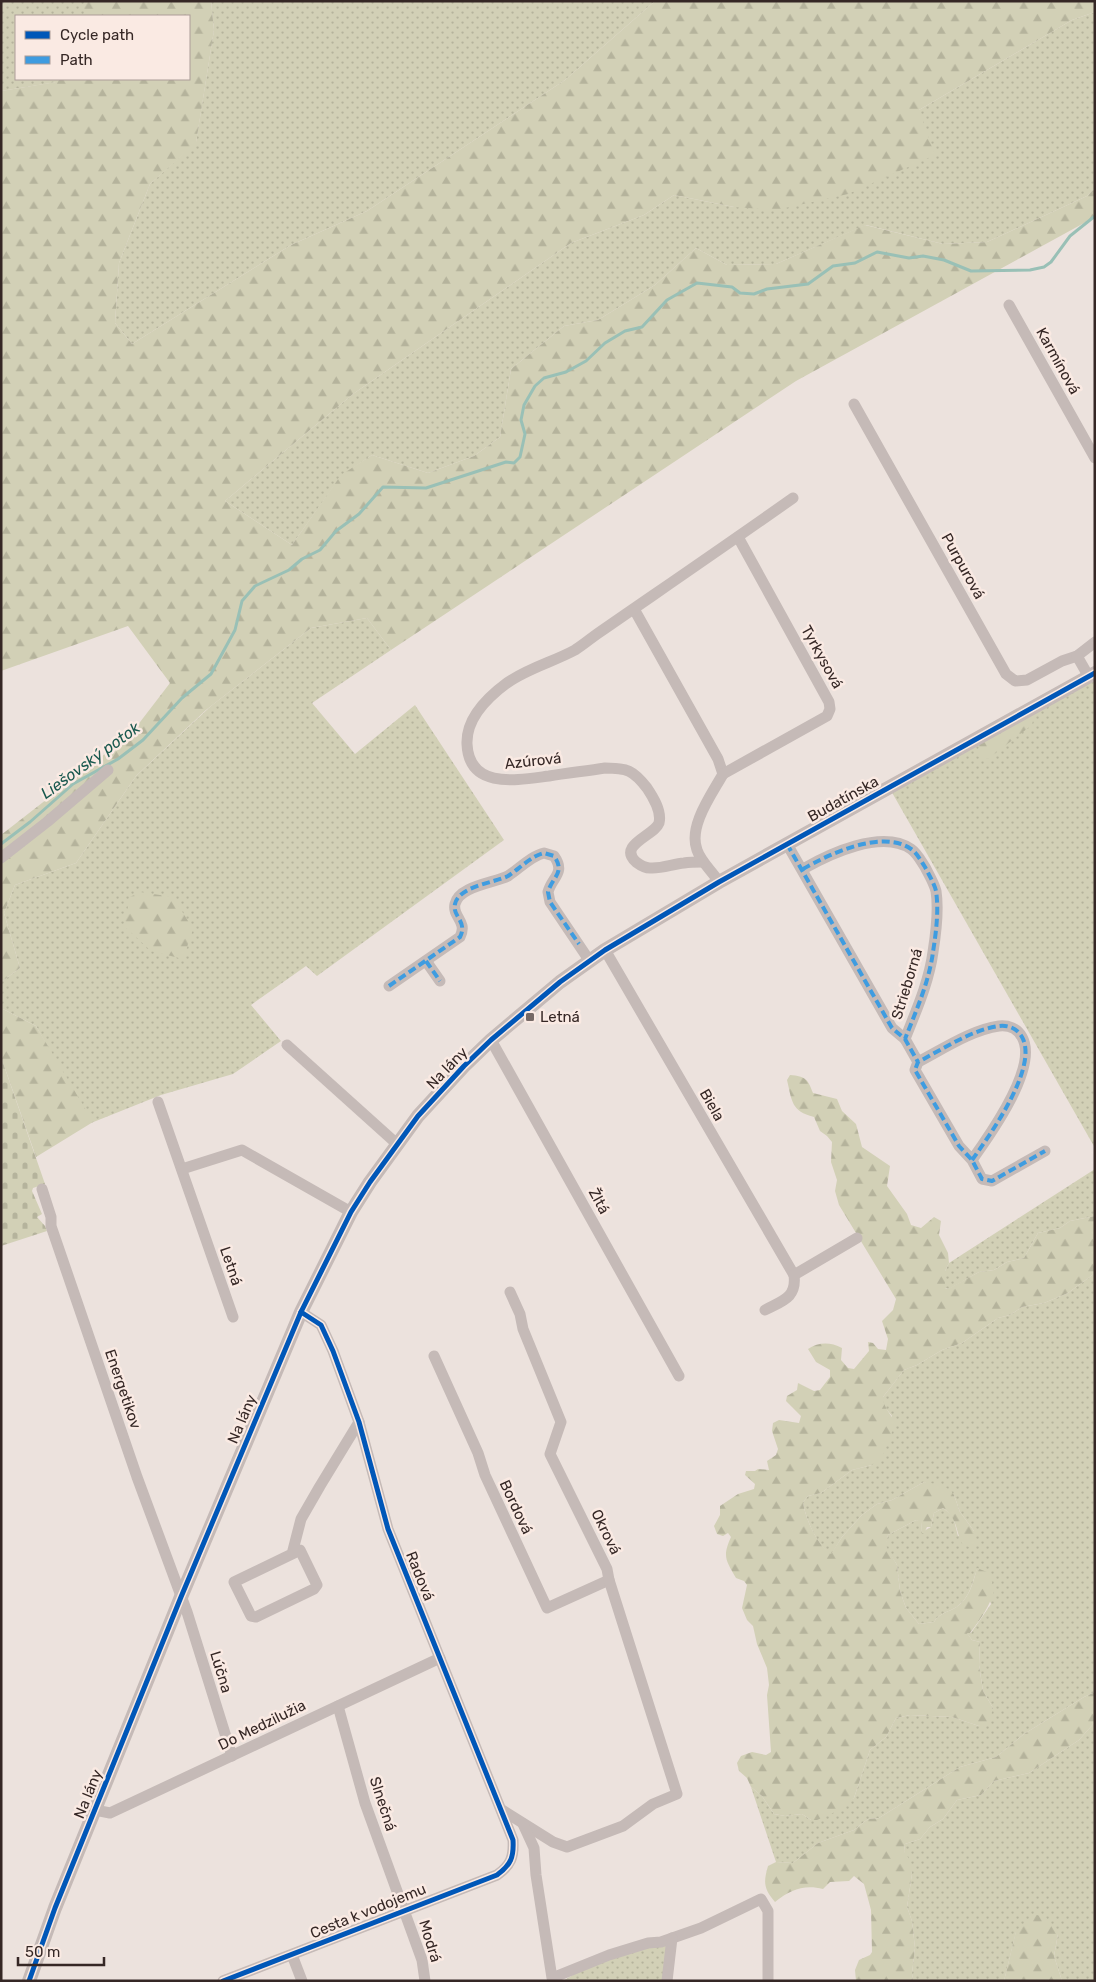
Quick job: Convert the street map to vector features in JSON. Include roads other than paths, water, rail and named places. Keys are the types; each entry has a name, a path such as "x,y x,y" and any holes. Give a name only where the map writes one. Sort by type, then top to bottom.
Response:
{"street":[{"name":"Karmínová","path":"1010,306 1095,458"},
{"name":"Purpurová","path":"854,404 1006,674 1015,682 1027,680 1062,661 1078,656"},
{"path":"718,882 696,849 694,836 696,825 723,774 718,759 634,609 793,498"},
{"name":"Tyrkysová","path":"723,774 827,716 830,709 829,702 738,537"},
{"name":"Azúrová","path":"634,609 575,650 533,667 508,683 487,701 475,716 467,740 470,760 480,772 489,777 508,781 605,768 629,770 637,775 652,794 660,814 658,827 633,846 631,854 634,860 642,866 650,868 685,862 703,862"},
{"path":"1092,675 1078,656 1095,642"},
{"name":"Budatínska","path":"604,950 718,882 1092,675"},
{"path":"1,858 108,770"},
{"name":"Strieborná","path":"803,868 828,855 848,848 894,842 916,853 924,866 936,890 936,926 928,976 905,1039"},
{"name":"Strieborná","path":"788,844 892,1028 905,1039 918,1062 915,1070 982,1179 992,1181 1045,1151"},
{"path":"389,986 460,937 462,927 455,910 455,903 458,899 475,887 506,877 544,853 554,856 559,864 557,877 548,892 550,902 590,960"},
{"name":"Na lány","path":"29,1981 52,1916 181,1596 301,1312 351,1212 397,1144 445,1087 491,1040 560,982 604,950"},
{"name":"Biela","path":"604,950 794,1275"},
{"path":"426,961 440,981"},
{"path":"918,1062 975,1033 1000,1026 1012,1027 1019,1032 1024,1040 1026,1048 1025,1060 1013,1095 998,1123 972,1160"},
{"name":"Žltá","path":"491,1040 679,1376"},
{"path":"287,1045 397,1144"},
{"name":"Letná","path":"158,1102 233,1317"},
{"path":"182,1169 242,1150 351,1212"},
{"name":"Energetikov","path":"42,1189 51,1217 51,1226 137,1477 181,1596"},
{"path":"765,1310 790,1296 795,1285 794,1275 857,1238"},
{"name":"Okrová","path":"510,1292 561,1422 550,1454 607,1570 677,1794 653,1804 622,1826 567,1846 553,1842 524,1824"},
{"name":"Radová","path":"301,1312 322,1325 359,1422 388,1530 502,1810 513,1840 514,1855"},
{"name":"Bordová","path":"434,1356 478,1453 485,1475 547,1608 609,1580"},
{"path":"292,1554 300,1550 317,1585 314,1589 256,1617 251,1616 234,1582 292,1554 301,1520 359,1422"},
{"name":"Lúčna","path":"181,1596 232,1756"},
{"name":"Do Medzilužia","path":"95,1810 110,1813 440,1658"},
{"name":"Slnečná","path":"338,1706 365,1803 404,1910"},
{"path":"502,1810 524,1824 534,1848 536,1875 552,1978 609,1954 672,1938 701,1928 761,1900 768,1911 768,1981"},
{"name":"Cesta k vodojemu","path":"223,1981 497,1875 510,1864 514,1855"},
{"name":"Modrá","path":"404,1910 422,1960 425,1981"},
{"path":"667,1981 672,1938"},
{"path":"292,1955 302,1981"}],"waterway":[{"name":"Liešovský potok","path":"1,844 30,822 73,784 118,759 143,740 182,698 211,674 235,630 242,601 255,586 289,570 302,559 320,550 336,531 359,514 383,487 426,488 506,462 514,463 520,457 525,434 521,420 524,405 535,386 544,378 566,372 586,361 605,343 625,331 642,327 667,300 697,283 732,287 740,293 754,294 767,289 808,284 833,266 855,263 877,252 909,258 923,256 944,260 971,271 1030,270 1044,267 1051,262 1070,236 1095,216"}],"place":[{"name":"Letná","path":"530,1017"}]}
